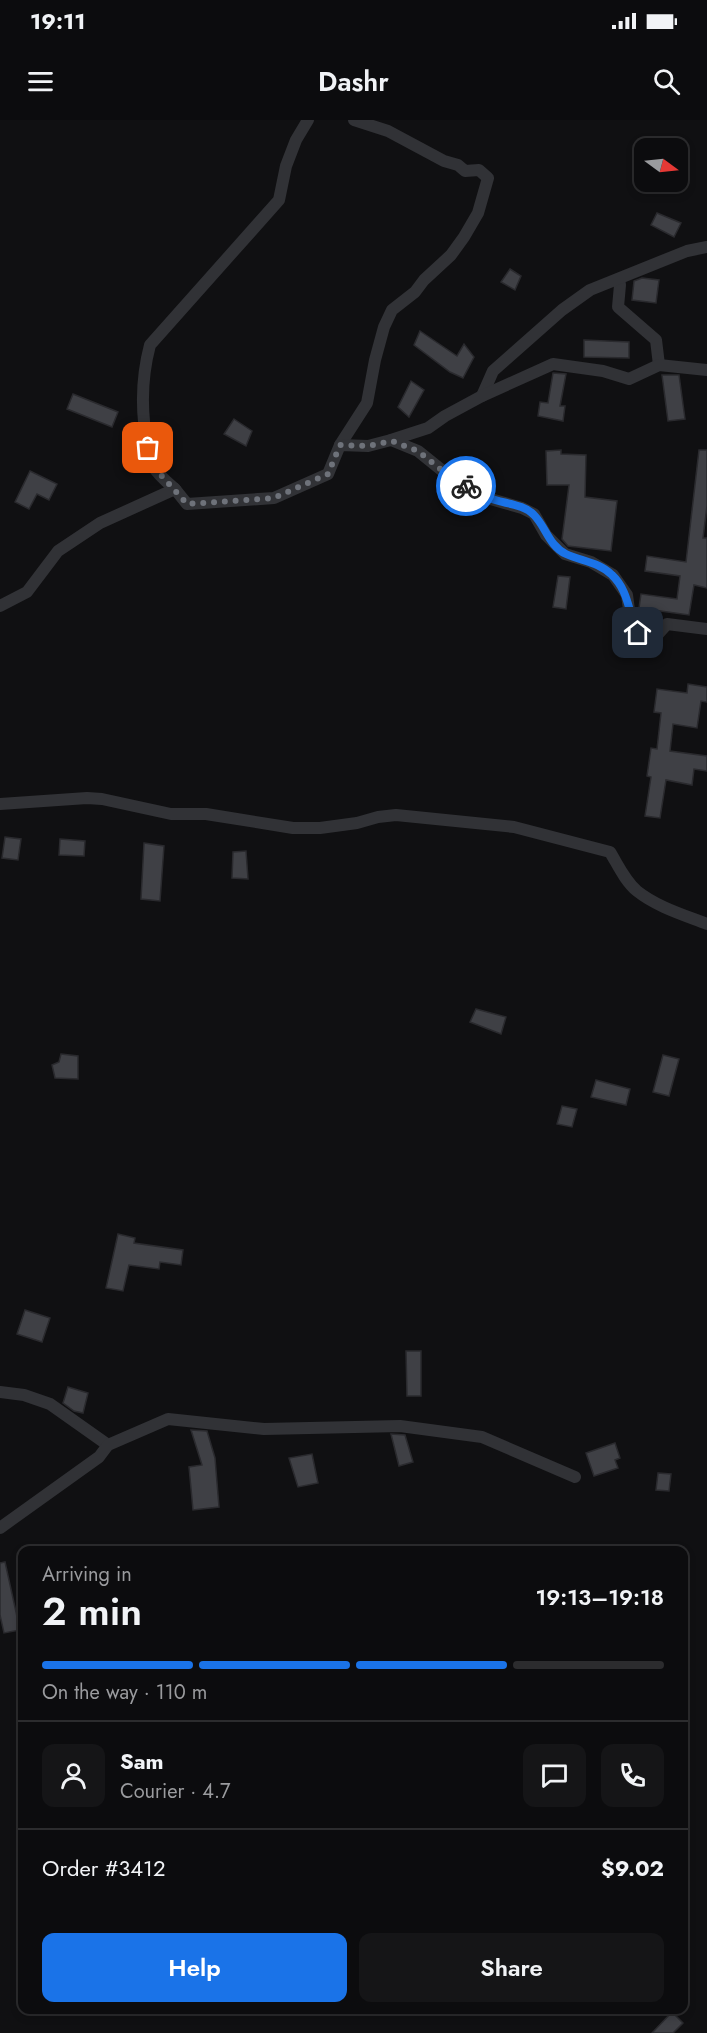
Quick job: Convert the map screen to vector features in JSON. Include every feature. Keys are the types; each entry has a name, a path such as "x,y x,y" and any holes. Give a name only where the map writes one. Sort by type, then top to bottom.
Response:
{"street":[{"path":"308,120 296,140 286,166 279,200 150,345 143,389 145,434 151,464 187,504 274,498 328,474 340,445 367,403 381,338 392,310 415,292 424,280 451,255 478,213 488,178 479,170 465,171 458,165 444,161 388,131 354,120"},
{"path":"482,396 493,371 562,310 590,290 687,251 707,247"},
{"path":"619,279 618,307 656,340 659,365"},
{"path":"340,445 368,446 392,441 428,428 482,396 553,364 603,371 629,379 659,365 707,370"},
{"path":"392,441 418,451 449,476 487,498 522,508 534,514 546,535 565,554 591,562 608,571 627,595 630,617 638,633 651,642 667,624 707,629"},
{"path":"0,606 27,592 58,551 100,523 175,489"},
{"path":"0,804 102,799 171,814 206,814 293,828 320,828 396,815 514,827 610,852 626,879 638,891 669,909 707,924"},
{"path":"0,1392 24,1395 50,1404 108,1445"},
{"path":"0,1528 99,1457 108,1445 168,1419 264,1429 400,1426 482,1437 575,1477"}],"building":[{"path":"657,213 681,223 674,237 651,225"},
{"path":"510,269 521,276 515,290 501,282"},
{"path":"642,278 659,280 656,303 632,300 634,281"},
{"path":"420,331 457,356 464,344 474,357 463,378 450,372 414,345"},
{"path":"584,340 629,342 629,358 584,357"},
{"path":"553,373 566,374 560,406 565,406 563,421 538,416 540,402 548,403"},
{"path":"662,375 679,375 685,419 668,421"},
{"path":"411,381 424,390 409,417 398,407"},
{"path":"73,394 118,412 112,427 67,409"},
{"path":"234,419 252,431 246,446 224,434"},
{"path":"561,450 561,454 586,455 585,497 617,501 611,551 568,546 562,539 569,485 547,485 546,451"},
{"path":"699,450 707,450 707,506 703,538 707,538 707,588 694,585 689,615 639,608 641,594 677,599 680,576 645,571 647,556 686,562"},
{"path":"30,471 57,484 49,500 37,494 29,509 15,502"},
{"path":"558,576 570,577 566,609 553,607"},
{"path":"688,684 707,687 707,702 701,701 697,728 673,724 670,751 707,756 707,771 694,769 692,785 666,780 660,818 645,816 651,777 647,776 651,748 657,749 661,713 654,712 657,689 687,693"},
{"path":"5,837 21,839 18,860 2,858"},
{"path":"60,839 85,841 84,856 59,855"},
{"path":"144,843 164,846 160,901 141,899"},
{"path":"246,851 248,879 232,878 233,852"},
{"path":"476,1009 506,1017 501,1034 470,1022"},
{"path":"61,1054 78,1056 78,1079 55,1078 52,1065 59,1062"},
{"path":"663,1055 679,1059 669,1096 653,1092"},
{"path":"596,1080 630,1089 626,1105 591,1097"},
{"path":"562,1106 577,1109 572,1127 557,1124"},
{"path":"118,1234 135,1238 134,1243 183,1250 181,1265 160,1262 159,1269 129,1265 123,1291 106,1288"},
{"path":"25,1310 50,1318 42,1342 17,1334"},
{"path":"406,1351 421,1351 421,1396 407,1396"},
{"path":"68,1387 88,1393 83,1413 74,1411 63,1403"},
{"path":"191,1430 207,1431 215,1458 219,1507 193,1510 189,1467 202,1465"},
{"path":"391,1434 405,1435 413,1462 399,1466"},
{"path":"615,1443 620,1458 615,1460 618,1468 594,1476 586,1453"},
{"path":"312,1454 318,1483 298,1487 289,1458"},
{"path":"658,1473 671,1474 669,1491 656,1490"},
{"path":"5,1562 18,1621 18,1630 4,1633 0,1615 0,1563"},
{"path":"670,2014 674,2014 683,2023 673,2033 652,2033"}],"way so far":[{"path":"148,448 151,464 187,504 274,498 328,474 340,445 368,446 392,441 418,451 449,476 466,486"}],"route":[{"path":"466,486 487,498 522,508 534,514 546,535 565,554 603,567 613,575 627,595 630,617 638,633"}]}
